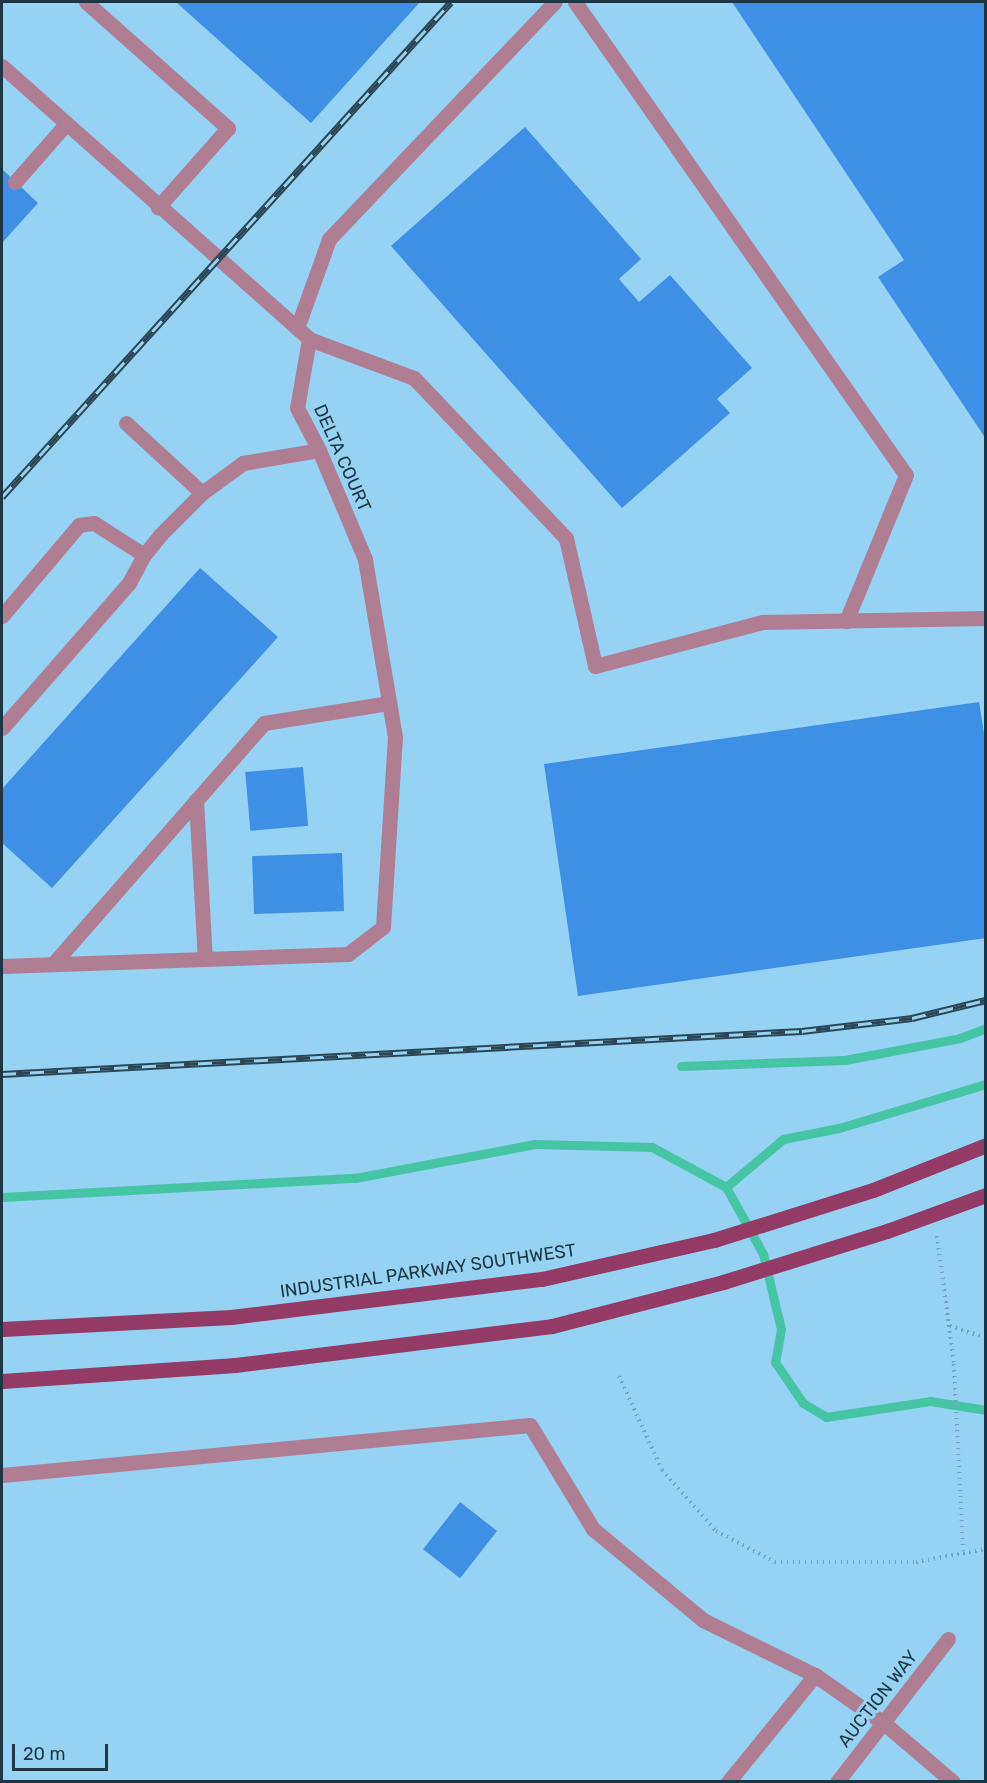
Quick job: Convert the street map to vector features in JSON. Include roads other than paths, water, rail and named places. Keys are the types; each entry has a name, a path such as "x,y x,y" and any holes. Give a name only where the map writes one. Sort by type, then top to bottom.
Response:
{"main road":[{"name":"INDUSTRIAL PARKWAY SOUTHWEST","path":"2,1329 231,1317 542,1279 714,1240 873,1190 986,1145"},
{"path":"2,1381 235,1365 552,1326 723,1282 887,1231 986,1195"}],"street":[{"path":"86,2 228,128 158,207"},
{"path":"297,328 330,239 555,2"},
{"path":"575,2 906,475 846,621"},
{"path":"2,66 309,339 414,378 566,538 595,666 762,622 986,618"},
{"path":"15,182 66,124"},
{"name":"DELTA COURT","path":"205,959 348,954 383,927 395,737 365,559 319,450 297,408 309,339"},
{"path":"126,423 202,493"},
{"path":"2,728 129,583 144,555 202,493 243,463 319,450"},
{"path":"2,616 79,525 94,523 144,555"},
{"path":"53,964 264,723 389,703"},
{"path":"2,966 205,959 196,801"},
{"path":"2,1475 530,1425 593,1529 703,1620 815,1675 885,1724 953,1782"},
{"name":"AUCTION WAY","path":"837,1782 885,1724 948,1639"},
{"path":"728,1782 815,1675"}],"waterway":[{"path":"681,1066 845,1060 960,1038 986,1028"},
{"path":"726,1187 783,1139 839,1128 986,1084"},
{"path":"2,1197 355,1178 535,1144 652,1147 726,1187 763,1254 781,1329 775,1362 803,1403 826,1417 930,1401 986,1410"}],"railway":[{"path":"2,497 451,2"},
{"path":"2,1074 802,1031 912,1018 986,1000"}]}
